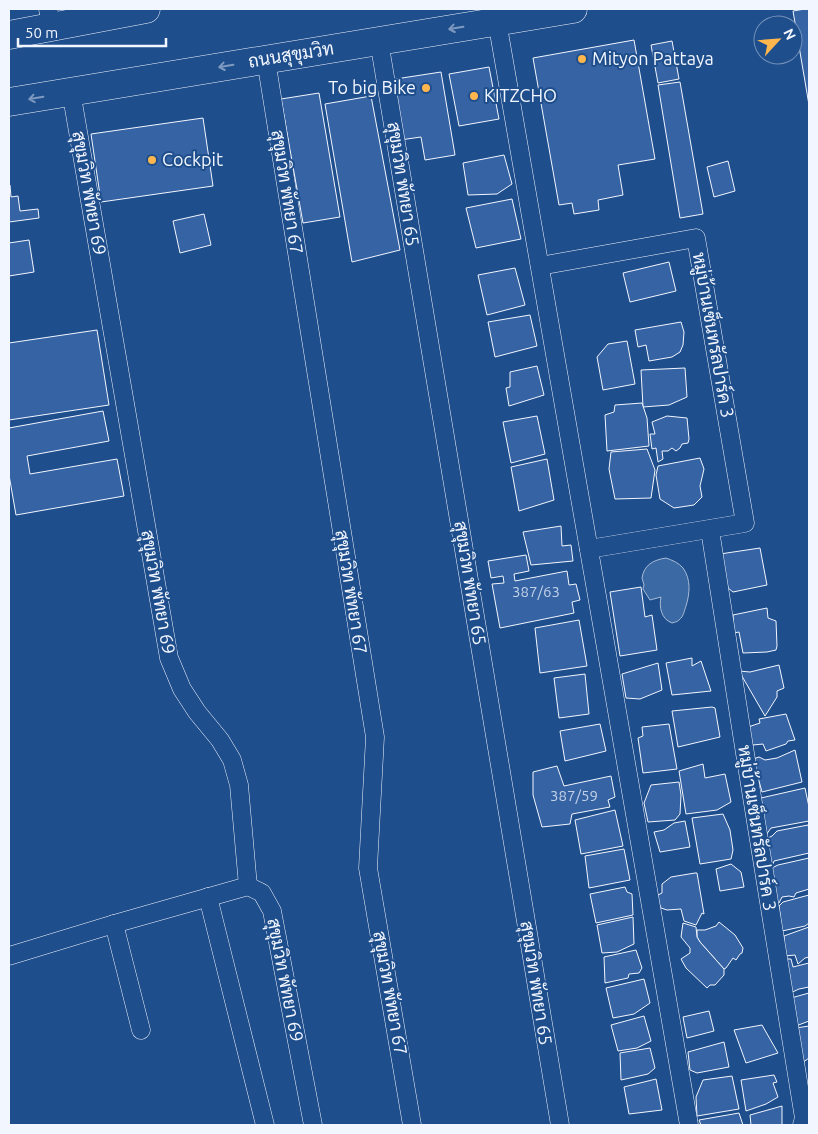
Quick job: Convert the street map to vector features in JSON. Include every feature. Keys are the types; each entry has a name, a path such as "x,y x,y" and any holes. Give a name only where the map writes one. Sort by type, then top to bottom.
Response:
{"highway":[{"path":"9,36 50,18 146,9"},
{"name":"ถนนสุขุมวิท","path":"9,102 573,9"}],"street":[{"path":"497,21 689,1125"},
{"name":"สุขุมวิท พัทยา 65","path":"379,41 560,1125"},
{"name":"สุขุมวิท พัทยา 67","path":"266,60 375,736 368,868 412,1125"},
{"name":"สุขุมวิท พัทยา 69","path":"71,91 169,658 182,689 197,712 220,740 232,760 239,785 248,886 262,893 272,911 313,1125"},
{"name":"หมู่บ้านเซ็นทรัลปาร์ค 3","path":"540,266 696,238 745,524 589,549"},
{"name":"หมู่บ้านเซ็นทรัลปาร์ค 3","path":"710,530 804,1118 802,1125"},
{"path":"9,956 248,886"},
{"path":"208,897 264,1125"},
{"path":"114,924 141,1030"}],"water":[{"path":"666,558 683,568 686,572 689,586 683,615 678,621 672,623 663,616 660,605 661,597 650,600 643,589 642,578 647,566 657,560"}],"building":[{"path":"809,9 809,105 802,65 803,15 794,15 793,11"},
{"path":"634,40 655,159 618,165 623,195 598,200 599,210 574,214 572,203 559,205 533,58"},
{"path":"672,41 679,79 658,83 651,45"},
{"name":"KITZCHO","path":"489,67 499,119 459,126 449,74"},
{"path":"441,72 455,155 425,160 421,137 400,140 389,80"},
{"path":"680,82 703,214 680,218 658,85"},
{"path":"319,93 340,217 303,223 281,99"},
{"path":"371,96 400,250 352,262 325,104"},
{"name":"Cockpit","path":"203,118 213,186 101,202 91,134"},
{"path":"504,155 512,184 497,194 468,195 463,163"},
{"path":"728,161 735,191 714,197 707,167"},
{"path":"9,185 11,197 18,196 20,211 38,209 39,218 9,222"},
{"path":"512,199 521,239 476,248 466,208"},
{"path":"204,214 211,245 180,253 173,221"},
{"path":"29,240 34,272 9,276 9,243"},
{"path":"669,262 676,291 630,302 623,273"},
{"path":"515,268 525,305 487,315 478,275"},
{"path":"530,315 537,346 495,357 488,322"},
{"path":"681,322 684,332 683,345 680,352 672,357 649,361 646,345 638,347 635,330"},
{"path":"97,330 109,405 9,420 9,343"},
{"path":"627,341 635,384 603,390 597,357 608,344"},
{"path":"537,366 544,395 509,406 506,388 510,387 510,372"},
{"path":"685,368 687,397 669,405 643,407 641,370"},
{"path":"642,403 647,418 649,446 607,451 605,415 614,412 615,405"},
{"path":"103,411 109,441 27,456 30,474 117,459 124,496 16,515 9,475 9,428"},
{"path":"537,416 545,454 511,463 503,422"},
{"path":"667,416 687,418 689,439 688,443 682,444 676,451 672,448 668,451 662,451 663,459 658,462 656,448 652,449 650,434 655,434 652,422"},
{"path":"647,449 655,470 651,498 615,499 609,469 611,452"},
{"path":"700,458 704,469 700,486 702,497 694,505 674,508 660,499 656,475 658,466"},
{"path":"547,459 554,500 519,511 511,467"},
{"path":"561,526 562,546 571,545 573,561 531,565 523,532"},
{"path":"760,548 767,585 733,592 728,588 720,554"},
{"path":"526,555 529,571 514,574 515,581 567,571 569,585 576,584 580,600 572,602 574,613 500,628 492,584 504,583 503,576 491,578 488,561"},
{"path":"641,587 645,617 652,615 657,650 620,656 610,592"},
{"path":"767,608 768,618 776,621 776,650 743,653 739,632 734,633 733,615"},
{"path":"579,620 587,666 540,673 535,628"},
{"path":"692,658 692,666 701,661 711,691 672,695 666,663"},
{"path":"658,663 662,690 640,699 626,698 622,674"},
{"path":"779,665 784,688 777,691 777,697 765,716 739,671 750,672"},
{"path":"585,674 589,714 559,718 554,678"},
{"path":"715,708 720,737 678,747 672,711"},
{"path":"786,714 795,740 788,741 786,744 766,751 763,744 753,745 745,728 760,723 759,719"},
{"path":"600,724 606,751 565,761 560,731"},
{"path":"669,724 677,769 643,773 638,738 643,736 642,727"},
{"path":"795,750 802,782 762,792 753,759 759,757 765,760 777,758"},
{"path":"703,764 705,778 725,774 731,802 717,810 686,814 679,771"},
{"path":"557,766 564,786 611,776 615,797 608,800 610,807 572,814 570,824 542,827 533,795 533,772"},
{"path":"679,782 681,795 680,814 675,820 648,822 644,803 651,785"},
{"path":"805,788 809,807 809,821 771,828 766,835 758,816 761,798"},
{"path":"615,810 623,846 581,854 575,820"},
{"path":"723,814 730,830 733,850 731,859 700,864 692,818"},
{"path":"685,821 690,847 660,852 654,832 664,830 674,823"},
{"path":"808,825 809,853 774,861 773,864 768,863 764,840 777,831"},
{"path":"624,849 630,880 589,888 585,856"},
{"path":"809,858 809,889 796,893 794,897 782,897 779,903 773,904 770,869 778,865"},
{"path":"731,864 741,872 744,887 720,891 716,869"},
{"path":"697,873 704,914 702,913 696,925 684,921 681,909 667,910 661,908 656,896 662,893 662,884 671,877"},
{"path":"625,887 627,892 632,894 633,915 596,923 590,894"},
{"path":"809,895 809,923 805,926 782,931 779,906 783,902"},
{"path":"633,917 634,944 617,952 602,953 597,925"},
{"path":"719,922 735,935 743,948 742,953 736,960 733,958 724,969 697,937 697,930 705,930 716,926"},
{"path":"683,923 696,927 697,937 700,942 724,969 724,975 715,985 710,985 707,988 686,968 681,959 690,953 690,948 681,937"},
{"path":"809,927 809,957 798,964 795,955 785,956 784,936"},
{"path":"636,950 642,968 639,973 629,974 628,978 605,983 604,957"},
{"path":"783,959 791,959 793,967 809,963 809,987 788,994"},
{"path":"644,979 650,1003 634,1014 613,1018 606,988"},
{"path":"809,993 809,1021 796,1026 791,998"},
{"path":"709,1011 714,1031 687,1038 683,1017"},
{"path":"644,1016 651,1041 637,1048 618,1051 611,1025"},
{"path":"762,1025 778,1053 746,1063 734,1030"},
{"path":"809,1026 809,1058 802,1063 796,1028"},
{"path":"724,1042 729,1067 697,1073 690,1070 688,1052"},
{"path":"650,1048 655,1068 648,1074 621,1080 620,1053"},
{"path":"774,1075 777,1082 773,1083 778,1097 766,1104 746,1111 741,1080"},
{"path":"732,1076 739,1109 697,1116 696,1097 703,1080"},
{"path":"656,1079 662,1110 629,1114 624,1087"},
{"path":"782,1106 782,1125 751,1125 750,1115"},
{"path":"739,1113 743,1125 701,1125 699,1120"}],"place":[{"name":"Mityon Pattaya","path":"582,59"},
{"name":"To big Bike","path":"426,88"},
{"name":"KITZCHO","path":"474,96"},
{"name":"Cockpit","path":"152,160"}]}
